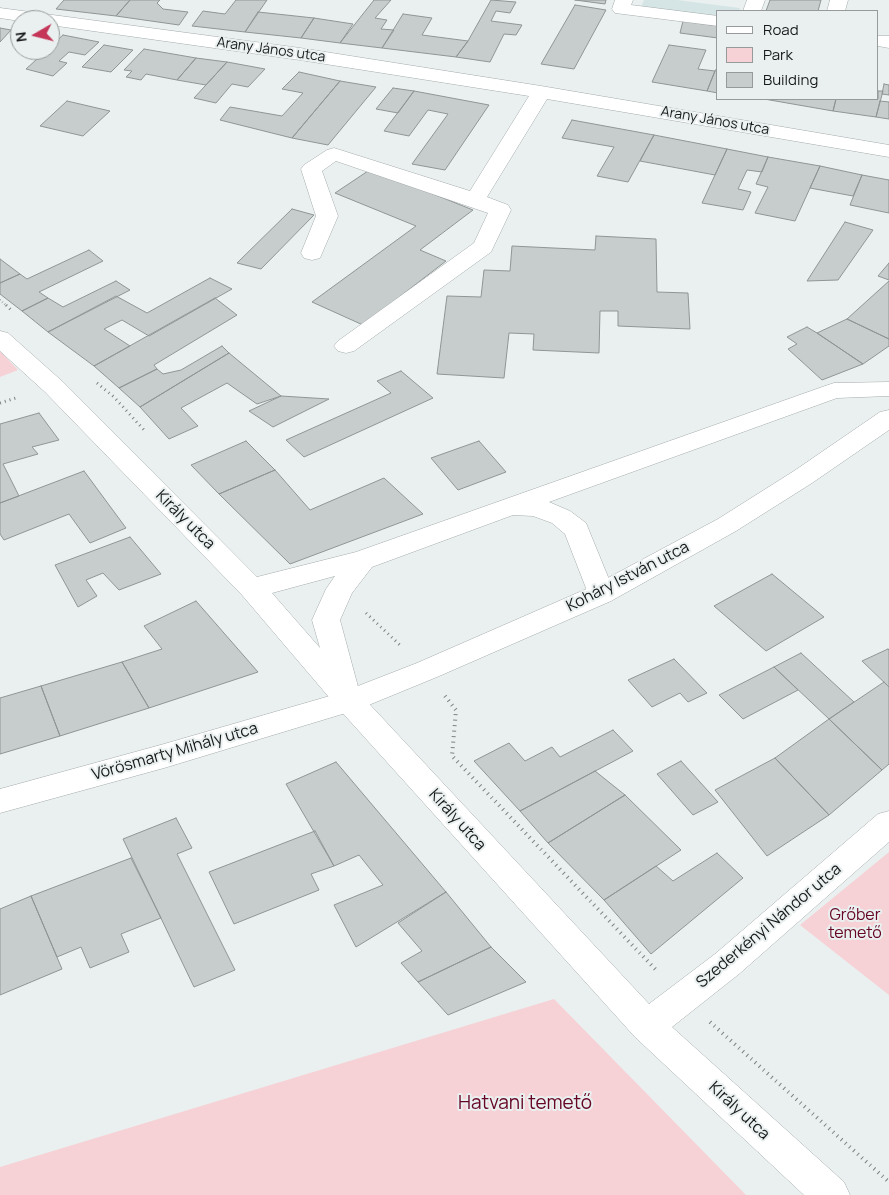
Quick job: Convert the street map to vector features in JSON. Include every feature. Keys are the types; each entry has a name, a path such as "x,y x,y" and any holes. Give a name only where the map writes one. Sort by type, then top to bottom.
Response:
{"street":[{"path":"3,14 21,0"},
{"path":"624,0 621,9 716,21"},
{"name":"Arany János utca","path":"3,14 300,54 541,92 889,151"},
{"path":"475,200 541,92"},
{"path":"312,253 327,216 311,169 334,154 500,210 483,247 346,346"},
{"name":"Király utca","path":"0,338 54,387 252,588 349,701 647,1026 831,1195"},
{"path":"252,588 362,560 834,391 889,389"},
{"name":"Koháry István utca","path":"349,701 427,670 601,594 726,525 803,477 889,418"},
{"path":"510,508 536,507 561,516 577,529 601,594"},
{"path":"349,701 326,620 340,589 362,560"},
{"name":"Vörösmarty Mihály utca","path":"0,801 164,756 349,701"},
{"name":"Szederkényi Nándor utca","path":"647,1026 727,964 889,824"}],"path":[{"path":"0,300 15,313"},
{"path":"91,378 114,397 147,434"},
{"path":"340,589 427,670 456,710 452,756 684,998 889,1182"}],"shaded area":[{"path":"644,0 677,0 740,8 739,10 716,10 716,16 641,7"}],"green space":[{"path":"0,351 18,370 0,377"},
{"name":"Grőber temető","path":"889,852 889,995 800,925"},
{"name":"Hatvani temető","path":"554,999 746,1195 0,1195 0,1167"}],"building":[{"path":"64,0 130,0 116,16 56,9"},
{"path":"130,0 160,0 157,3 163,9 188,12 179,25 116,16"},
{"path":"236,0 267,0 245,32 192,26 203,11 225,14"},
{"path":"374,0 391,0 375,18 387,20 381,29 394,30 382,48 340,43"},
{"path":"491,0 516,2 510,13 496,11 491,21 522,25 516,35 504,34 490,62 456,57 468,41"},
{"path":"575,0 606,0 605,4"},
{"path":"770,0 821,0 818,10 766,10"},
{"path":"575,5 606,10 574,69 541,64"},
{"path":"258,12 314,18 301,38 245,32"},
{"path":"403,14 432,18 422,35 468,41 456,57 382,48"},
{"path":"314,18 353,24 340,43 301,38"},
{"path":"683,21 716,26 716,38 680,33"},
{"path":"0,28 10,30 10,31 0,42"},
{"path":"63,35 99,42 85,55 69,52 59,61 67,63 53,76 26,69 36,60 60,60 60,38"},
{"path":"104,45 133,50 111,72 82,67"},
{"path":"669,45 706,50 698,69 715,71 707,91 652,82"},
{"path":"144,49 196,58 177,80 146,74 141,80 126,77 132,71 124,70"},
{"path":"196,58 227,62 206,85 177,80"},
{"path":"227,62 265,69 248,87 232,84 216,103 194,98"},
{"path":"716,69 716,93 707,91"},
{"path":"299,72 340,81 292,138 220,120 230,107 282,116 303,93 282,89"},
{"path":"340,81 376,87 328,145 292,138"},
{"path":"884,84 889,85 889,95 882,94"},
{"path":"393,88 414,91 398,113 376,109"},
{"path":"414,91 489,105 445,170 412,164 448,114 428,110 409,136 384,131"},
{"path":"879,91 883,91 876,117 833,111 836,100 879,100"},
{"path":"770,100 836,100 833,111"},
{"path":"67,101 110,111 83,136 40,126"},
{"path":"880,101 889,102 889,119 876,117"},
{"path":"572,120 654,135 628,182 597,176 614,147 562,138"},
{"path":"654,135 727,149 715,175 640,161"},
{"path":"727,149 768,157 762,172 747,170 738,189 751,192 743,210 702,203"},
{"path":"768,157 820,166 795,221 755,213 768,187 756,184"},
{"path":"820,166 862,175 853,196 810,188"},
{"path":"371,169 473,210 420,250 446,261 363,325 312,302 416,226 335,193"},
{"path":"862,175 889,180 889,213 850,205"},
{"path":"292,209 314,215 261,269 237,263"},
{"path":"845,222 873,230 838,280 807,281"},
{"path":"596,236 656,239 657,292 688,293 690,329 618,326 618,311 600,311 599,353 533,350 534,334 509,333 504,378 437,374 447,296 481,297 484,270 510,271 512,246 595,250"},
{"path":"89,250 103,261 39,292 48,298 22,311 0,294 0,283 20,274 27,279"},
{"path":"0,259 20,274 0,283"},
{"path":"889,263 889,280 878,276"},
{"path":"210,278 232,289 149,336 122,320 104,329 130,346 94,366 48,332 116,296 147,313"},
{"path":"116,281 130,290 48,332 22,311 48,298 63,307"},
{"path":"889,281 889,339 847,319"},
{"path":"215,298 237,315 154,365 157,369 119,388 94,366"},
{"path":"847,319 889,339 889,346 863,364 817,333"},
{"path":"807,327 863,364 822,380 788,349 797,344 787,337"},
{"path":"222,346 229,353 140,407 119,388 157,369 163,374 181,370"},
{"path":"229,353 281,396 257,404 227,383 181,408 198,426 169,439 140,407"},
{"path":"401,371 433,398 304,457 286,440 391,393 377,381"},
{"path":"281,396 329,399 273,427 249,411"},
{"path":"39,413 59,440 32,447 38,454 3,464 19,496 0,503 0,424"},
{"path":"246,441 275,470 219,494 191,465"},
{"path":"479,441 506,472 458,490 431,458"},
{"path":"275,470 310,510 384,478 423,514 290,564 219,494"},
{"path":"84,471 126,528 90,543 69,514 4,540 0,534 0,503"},
{"path":"130,537 161,574 119,590 103,573 86,580 97,596 78,607 55,565"},
{"path":"772,574 824,617 766,651 714,606"},
{"path":"196,601 258,672 149,708 122,662 162,649 144,626"},
{"path":"889,650 889,687 862,661"},
{"path":"801,653 854,702 829,719 774,667"},
{"path":"674,659 707,693 688,702 680,693 652,707 628,680"},
{"path":"122,662 149,708 60,736 41,686"},
{"path":"774,667 798,690 743,719 719,695"},
{"path":"884,682 889,687 889,764 882,770 829,719"},
{"path":"41,686 60,736 0,754 0,698"},
{"path":"829,719 882,770 829,815 775,758"},
{"path":"613,730 633,751 520,811 474,761 509,743 525,761 552,747 560,757"},
{"path":"775,758 829,815 767,856 715,790"},
{"path":"681,761 718,802 693,815 657,774"},
{"path":"336,762 446,892 356,947 334,905 383,885 359,855 334,866 286,784"},
{"path":"595,771 625,795 548,843 520,811"},
{"path":"625,795 681,850 604,900 548,843"},
{"path":"176,818 192,848 177,854 235,970 194,987 123,839"},
{"path":"315,831 334,866 311,874 319,890 234,924 209,872"},
{"path":"717,853 743,878 651,954 604,900 656,866 673,881"},
{"path":"131,858 161,918 121,934 129,952 90,968 81,947 57,957 31,896"},
{"path":"446,892 491,947 418,982 401,963 422,951 398,923"},
{"path":"31,896 62,969 0,995 0,909"},
{"path":"491,947 526,982 448,1015 418,982"}]}
